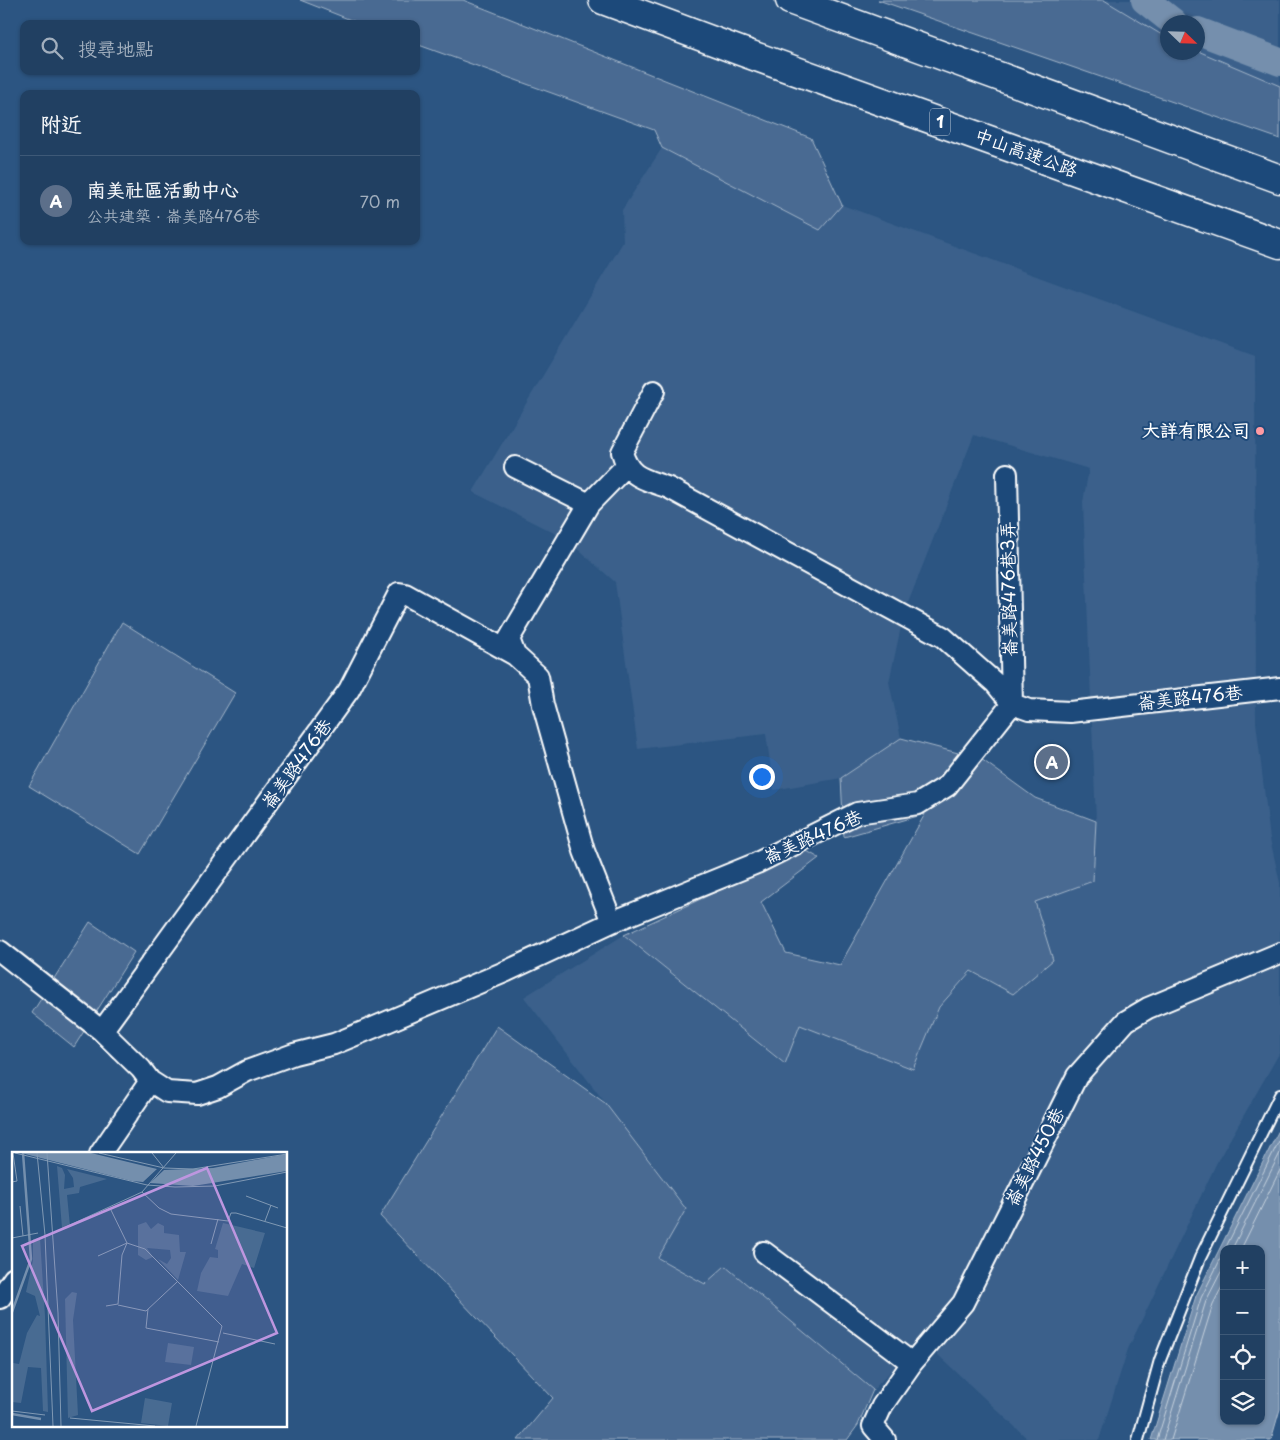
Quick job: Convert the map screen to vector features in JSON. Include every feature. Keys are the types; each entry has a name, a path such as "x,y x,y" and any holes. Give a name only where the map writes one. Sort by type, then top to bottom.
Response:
{"highway":[{"name":"中山高速公路","path":"603,0 740,51 1280,244"},
{"path":"790,0 1280,179"}],"street":[{"path":"654,391 622,452 626,466 634,474 669,488 943,637 995,683 1012,704"},
{"path":"515,654 509,639 589,504 626,466"},
{"path":"515,468 589,504"},
{"name":"崙美路476巷3弄","path":"1007,474 1012,704"},
{"name":"崙美路476巷","path":"102,1031 349,690 399,593 515,654 538,676 544,705 584,851 612,922"},
{"name":"崙美路476巷","path":"0,951 102,1031 142,1069 150,1081 167,1092 197,1094 218,1087 247,1071 294,1054 334,1044 375,1028 507,971 612,922 757,863 857,813 918,804 947,786 1012,704 1029,710 1070,712 1280,688"},
{"name":"崙美路450巷","path":"884,1440 873,1426 882,1406 912,1364 963,1302 1077,1076 1126,1021 1148,1008 1280,953"},
{"path":"101,1152 150,1081"},
{"path":"764,1252 912,1364"},
{"path":"0,1298 12,1281"}],"lane":[{"path":"1138,1440 1160,1360 1200,1258 1280,1095"}],"shaded area":[{"path":"300,0 463,0 811,138 842,205 820,230 662,148 654,130 420,45 420,20 351,20"},
{"path":"878,0 1104,0 1160,34 1160,60 1205,60 1205,54 1280,86 1280,139"},
{"path":"1104,0 1280,0 1280,86 1205,54 1205,15 1160,15 1160,34"},
{"path":"662,148 820,230 842,205 1255,356 1256,722 1270,839 1280,883 1280,1052 1217,1162 1128,1349 1099,1440 1029,1440 921,1339 873,1390 725,1266 706,1284 658,1258 686,1208 524,997 624,935 784,1064 800,1024 913,1069 939,1007 1035,902 1093,881 1096,821 1083,502 1089,469 974,435 904,613 889,682 901,738 841,778 774,790 766,734 638,749 615,582 566,539 473,492 623,242 622,210"},
{"path":"122,622 235,693 140,854 29,786"},
{"path":"901,738 981,759 1035,798 1096,821 1093,881 1035,902 1053,960 1013,994 971,971 939,1007 913,1069 800,1025 785,1064 624,935 805,850 819,858 761,902 786,953 840,965 925,814 844,837 841,778"},
{"path":"90,922 134,952 74,1047 32,1013"},
{"path":"497,1026 605,1103 686,1209 658,1258 705,1284 725,1266 873,1390 858,1425 847,1440 518,1440 553,1398 380,1216"}],"water":[{"path":"1280,1128 1280,1409 1271,1440 1151,1440 1196,1296 1220,1248 1220,1425 1265,1425 1265,1245 1222,1245"}],"waterway":[{"path":"1145,0 1164,15"},
{"path":"1205,34 1280,62"}],"place":[{"name":"大詳有限公司","path":"1260,431"},
{"name":"南美社區活動中心","path":"1052,762"}]}
